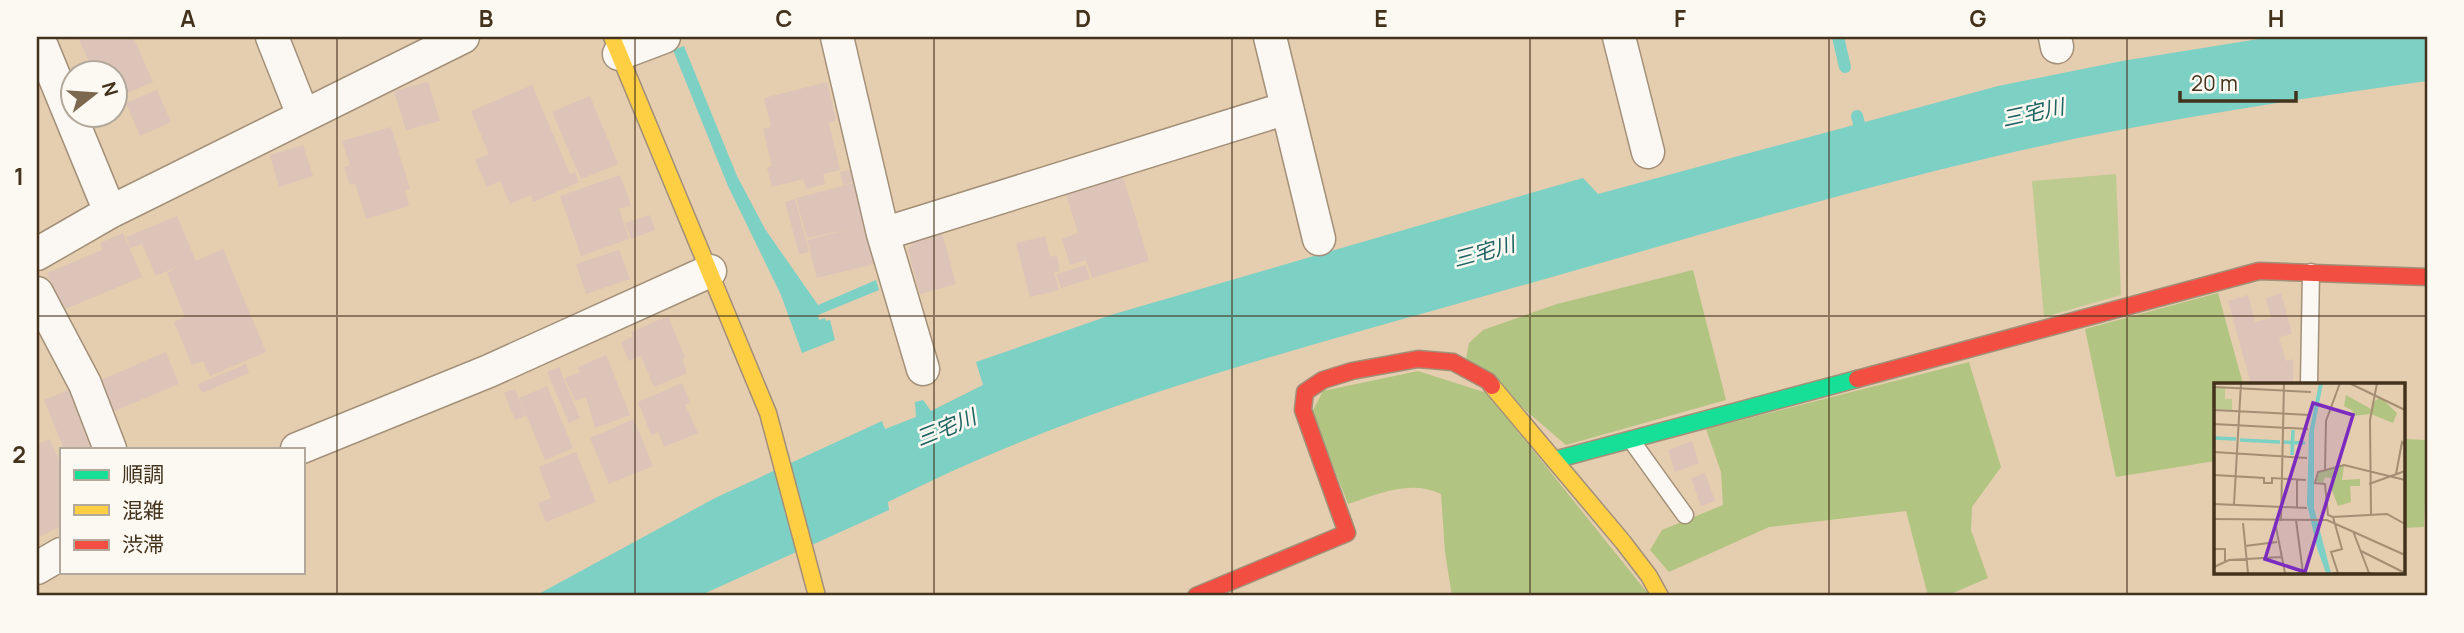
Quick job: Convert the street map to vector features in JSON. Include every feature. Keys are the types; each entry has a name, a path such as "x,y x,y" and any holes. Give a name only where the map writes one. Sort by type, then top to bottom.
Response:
{"street":[{"path":"38,37 110,212"},
{"path":"272,37 303,115"},
{"path":"37,254 110,212 463,37"},
{"path":"664,37 616,46 768,413 817,596"},
{"path":"836,37 883,234 922,369"},
{"path":"1269,37 1319,239"},
{"path":"1619,37 1648,152"},
{"path":"883,234 1287,108"},
{"path":"299,448 489,371 710,271"},
{"path":"1554,460 2259,271 2427,277"},
{"path":"37,293 85,384 110,448"},
{"path":"1196,596 1346,533 1303,410 1306,392 1323,380 1352,371 1418,359 1453,362 1488,381 1623,542 1649,576 1660,596"},
{"path":"37,568 60,555"}],"lane":[{"path":"2308,383 2311,272"},
{"path":"1631,440 1685,515"}],"green space":[{"path":"2116,174 2121,295 2044,317 2032,181"},
{"path":"1693,270 1726,400 1566,445 1466,359 1469,343 1483,330 1557,304"},
{"path":"2218,293 2243,383 2214,383 2214,461 2116,477 2085,329"},
{"path":"1969,362 2001,467 1972,507 1971,530 1988,578 1946,596 1928,596 1906,511 1769,527 1669,572 1650,550 1662,530 1723,505 1721,472 1706,429"},
{"path":"1418,371 1487,393 1650,596 1452,596 1445,552 1441,494 1406,488 1383,492 1348,504 1312,412 1323,391"},
{"path":"2404,439 2427,440 2424,527 2404,528"}],"water":[{"name":"三宅川","path":"2271,37 2427,37 2427,81 2252,107 2078,138 1858,191 1263,359 1110,408 961,467 888,502 889,510 699,596 535,596 715,498 882,421 885,429 916,417 915,402 923,400 931,411 983,385 976,362 1114,314 1583,178 1598,194 1998,86 2122,61"},
{"path":"684,46 737,176 765,229 818,305 876,280 879,290 818,315 819,320 830,320 835,340 802,353 781,295 728,186 673,50"}],"building":[{"path":"78,37 133,37 153,82 130,92 130,60 88,60"},
{"path":"428,82 440,121 406,130 394,91"},
{"path":"827,82 836,120 829,123 840,170 823,174 825,184 806,189 803,179 772,187 767,168 772,166 763,129 771,127 764,98"},
{"path":"532,85 570,174 575,172 579,182 533,202 531,195 510,204 500,181 487,187 475,160 489,154 471,111"},
{"path":"157,90 171,122 140,136 130,112 130,101"},
{"path":"590,96 618,164 581,179 552,112"},
{"path":"391,127 410,189 405,190 409,206 366,219 355,183 350,185 344,167 350,165 342,141"},
{"path":"303,145 313,176 279,187 270,155"},
{"path":"850,170 853,182 843,185 840,172"},
{"path":"620,175 631,205 619,209 629,239 581,256 560,196"},
{"path":"1123,177 1149,261 1092,278 1086,260 1070,265 1062,239 1078,233 1066,194"},
{"path":"854,183 874,264 817,278 807,240 850,229 807,238 796,198"},
{"path":"795,199 809,252 799,254 785,202"},
{"path":"650,215 655,230 631,239 625,223"},
{"path":"177,216 196,261 223,249 266,352 210,376 203,361 192,365 174,322 185,317 167,273 179,266 156,276 142,244 130,248 126,237"},
{"path":"941,229 956,284 920,294 908,251 916,236"},
{"path":"123,233 142,277 63,310 47,273 102,250 100,243"},
{"path":"1045,236 1050,257 1057,255 1060,271 1054,273 1059,290 1030,297 1016,243"},
{"path":"619,250 630,279 586,294 576,264"},
{"path":"1086,265 1090,279 1061,288 1056,274"},
{"path":"2281,293 2292,334 2279,337 2286,361 2293,359 2293,383 2251,383 2228,301 2248,295 2255,322 2271,318 2266,298"},
{"path":"668,316 685,357 682,359 687,373 654,387 641,356 629,361 621,342 633,337 631,332"},
{"path":"166,352 179,384 114,411 101,380"},
{"path":"606,355 630,415 595,428 586,397 575,401 565,378 580,372 578,367"},
{"path":"246,364 249,373 202,393 198,384"},
{"path":"559,367 580,418 569,423 547,372"},
{"path":"682,383 690,402 685,405 698,433 664,447 658,432 651,435 638,402"},
{"path":"547,386 573,448 545,460 519,398"},
{"path":"515,389 526,416 515,420 504,393"},
{"path":"69,390 93,448 64,448 44,400"},
{"path":"634,419 653,466 609,484 590,438"},
{"path":"49,439 60,461 60,526 37,538 37,445"},
{"path":"1692,441 1699,463 1675,472 1668,450"},
{"path":"576,452 596,502 546,522 538,503 551,498 539,467"},
{"path":"1705,473 1715,501 1701,506 1691,478"}],"waterway":[{"path":"1838,37 1845,67"},
{"path":"1857,116 1863,139"}],"traffic: fast":[{"path":"1554,460 1857,379"}],"traffic: slow":[{"path":"612,37 768,413 817,596"},
{"path":"1492,386 1623,542 1649,576 1660,596"}],"traffic: jam":[{"path":"1857,379 2259,271 2427,277"},
{"path":"1196,596 1347,533 1303,410 1305,392 1323,380 1352,371 1418,359 1453,362 1488,381 1492,386"}]}
